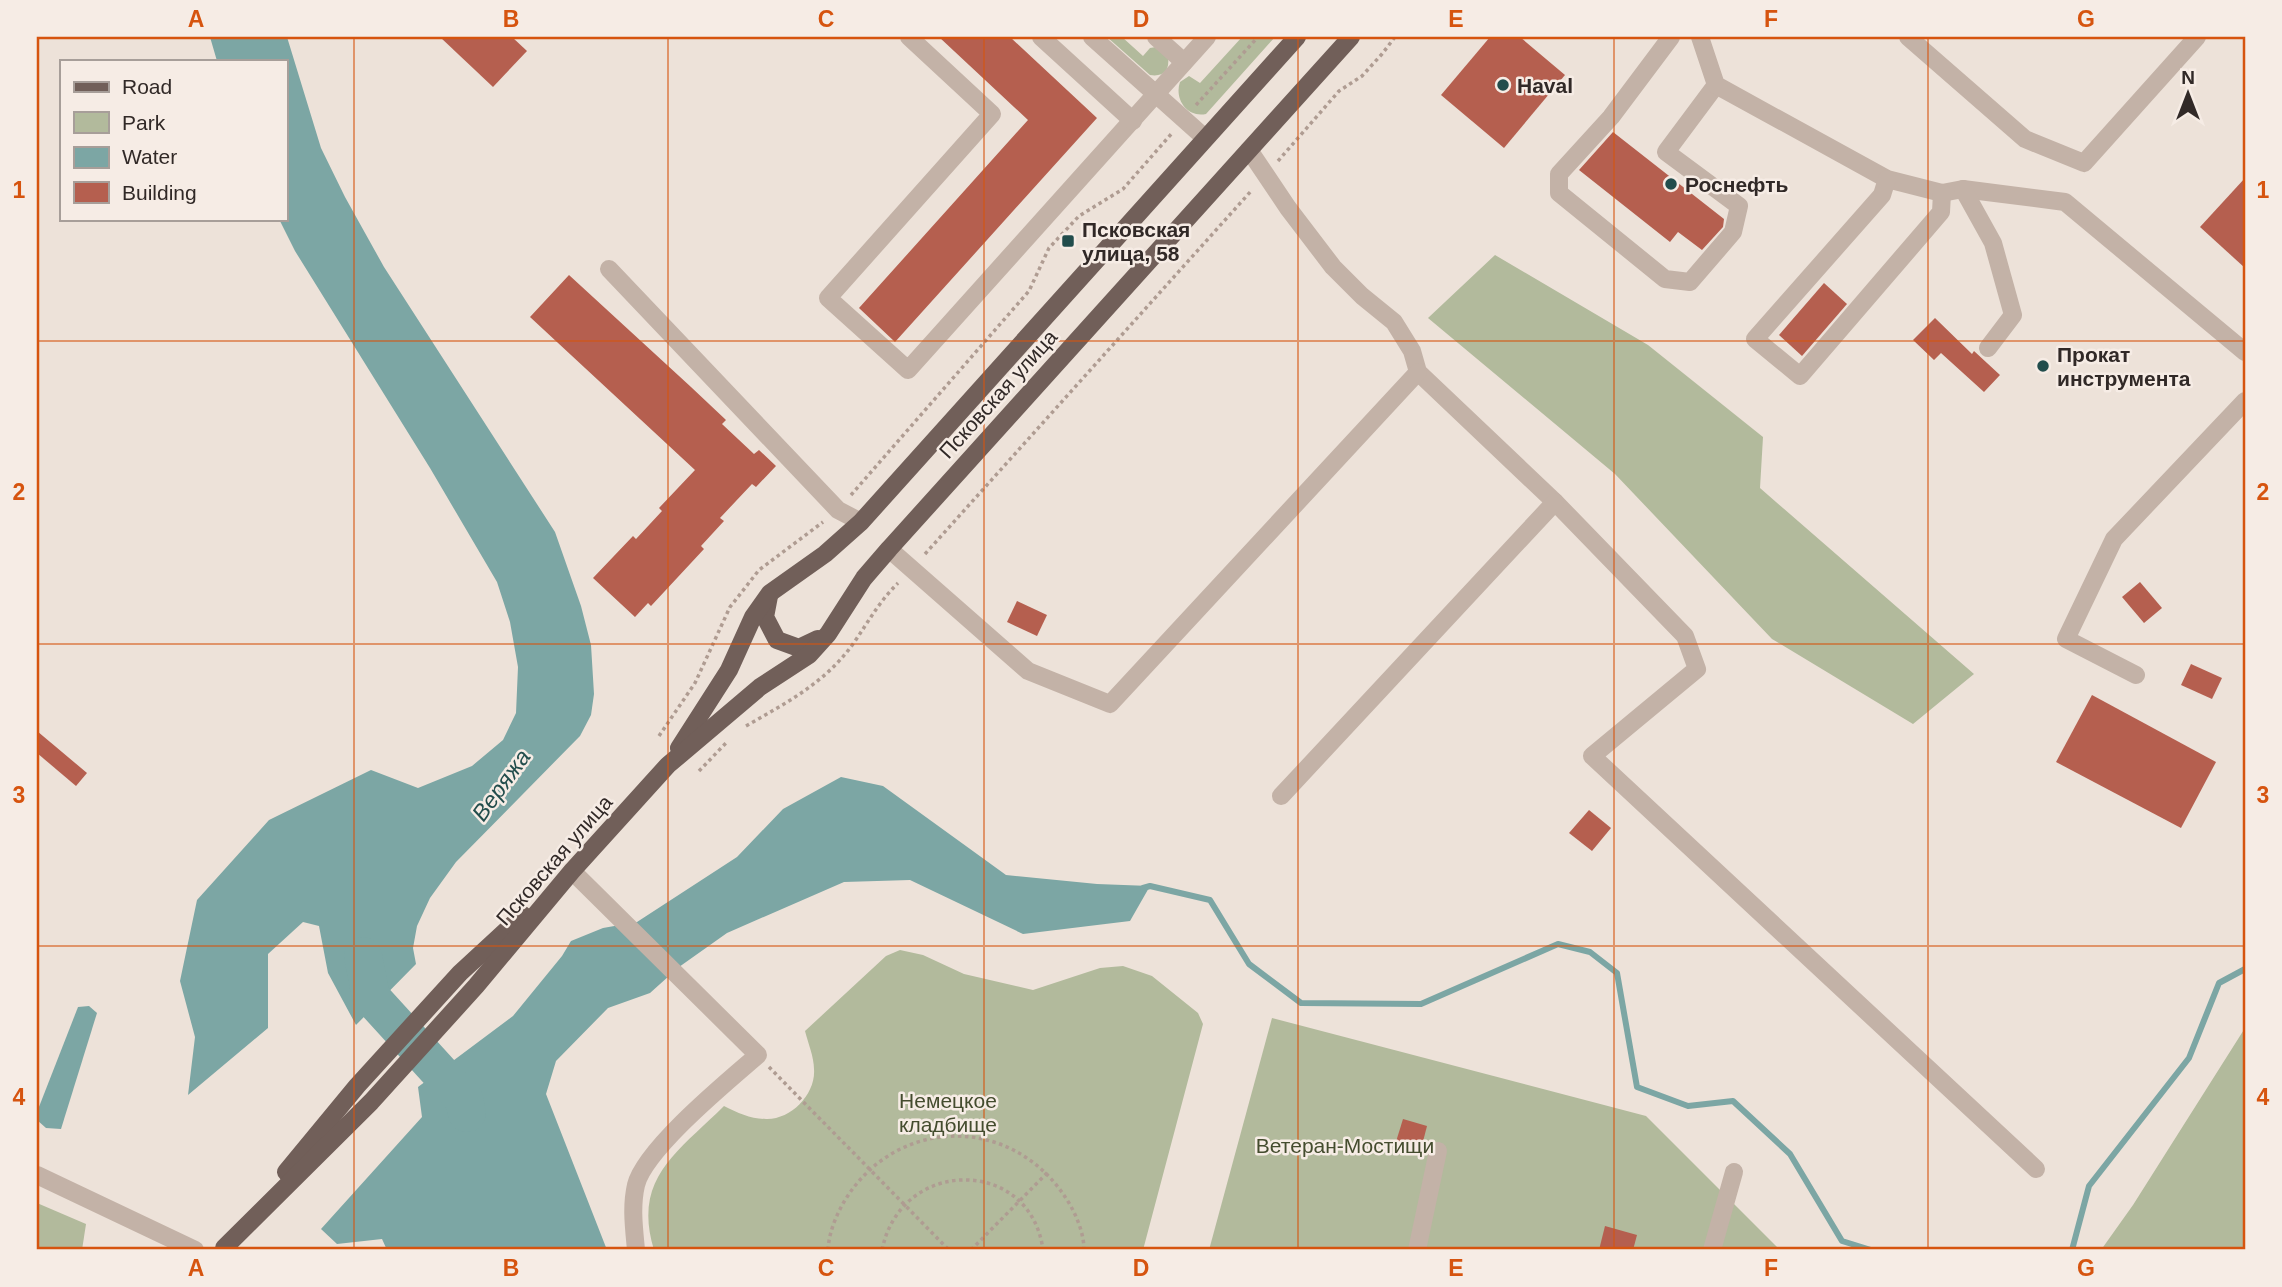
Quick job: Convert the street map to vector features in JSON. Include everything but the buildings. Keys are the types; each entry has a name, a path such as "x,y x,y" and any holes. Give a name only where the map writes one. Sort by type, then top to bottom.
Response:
{"main road":[{"name":"Псковская улица","path":"668,765 729,670 753,617 770,593 825,554 861,522 1297,37"},
{"name":"Псковская улица","path":"224,1249 371,1102 668,765 761,687 809,655 828,634 864,578 889,549 1351,37"},
{"path":"770,593 765,618 777,640 799,648 828,634"},
{"path":"224,1249 357,1086 460,973 572,871"}],"street":[{"path":"909,37 992,114 828,298 908,370 1207,37"},
{"path":"1041,37 1133,121"},
{"path":"1092,37 1205,138"},
{"path":"1156,37 1184,62"},
{"path":"1671,37 1611,117 1559,174 1559,192 1665,279 1690,282 1733,232 1739,206 1666,152 1716,85"},
{"path":"1700,37 1716,85 1887,179 1942,193 1963,189 2066,202 2245,352"},
{"path":"1908,37 2025,139 2084,163 2197,37"},
{"path":"1250,150 1288,208 1333,267 1362,296 1394,322 1412,351 1418,372 1555,502 1685,636 1697,669 1592,756 2036,1169"},
{"path":"1887,179 1882,195 1755,339 1800,376 1941,212 1942,193"},
{"path":"1963,189 1993,243 2012,315 1988,348"},
{"path":"609,269 838,510 861,522"},
{"path":"889,549 1028,671 1110,704 1418,372"},
{"path":"2136,675 2066,639 2114,539 2245,401"},
{"path":"1281,796 1555,502"},
{"path":"572,871 758,1055 709,1097 651,1157 636,1183 632,1212 636,1250"},
{"path":"1417,1250 1438,1151"},
{"path":"1712,1250 1734,1171"},
{"path":"37,1175 195,1250"}],"path":[{"path":"659,736 695,682 730,607 759,570 838,510 1029,291 1049,248 1079,216 1123,189 1258,37"},
{"path":"740,729 806,692 852,646 880,601 912,569 1339,91 1362,76 1395,37"},
{"path":"699,771 732,737"},
{"path":"758,1055 949,1250"},
{"path":"828,1250 828,1241 842,1202 868,1169 901,1147 939,1136 978,1137 1016,1149 1048,1172 1071,1204 1084,1242 1084,1250"},
{"path":"971,1250 1048,1172"},
{"path":"881,1250 889,1225 903,1204 924,1189 948,1180 973,1180 998,1187 1019,1201 1033,1219 1042,1239 1043,1250"}],"green space":[{"path":"1107,37 1122,37 1143,56 1150,48 1156,47 1168,57 1167,69 1162,74 1150,75"},
{"path":"1242,37 1275,37 1206,114 1188,110 1179,95 1180,82 1189,76 1200,83"},
{"path":"1495,255 1648,345 1763,437 1760,488 1974,674 1913,724 1772,639 1615,474 1428,318"},
{"name":"Немецкое кладбище","path":"900,950 923,955 964,974 1033,990 1100,968 1123,966 1152,976 1198,1013 1203,1024 1143,1250 654,1250 649,1225 649,1204 654,1185 676,1153 724,1106 750,1117 766,1119 784,1115 800,1104 814,1078 813,1060 805,1031 886,956"},
{"name":"Ветеран-Мостищи","path":"1272,1018 1646,1116 1780,1250 1209,1250"},
{"path":"2245,1028 2245,1250 2101,1250 2133,1205"},
{"path":"37,1203 86,1224 82,1250 37,1250"}],"water":[{"path":"210,37 287,37 321,148 345,197 384,267 555,532 581,606 591,645 594,694 591,715 580,736 456,862 430,898 417,926 413,948 416,964 356,1025 328,973 319,926 303,922 268,954 268,1028 188,1095 195,1037 180,981 197,900 269,820 371,770 418,788 472,766 503,740 516,713 518,667 510,622 497,582 430,468 295,251 280,220 287,220 287,60 217,60"},
{"path":"841,777 883,786 1006,875 1150,886 1130,921 1023,934 910,880 844,882 727,933 679,967 650,993 608,1008 556,1061 546,1094 607,1250 387,1250 382,1239 337,1244 321,1229 422,1117 418,1087 513,1016 571,941 603,928 637,922 737,857 783,809"},
{"path":"89,1006 97,1013 61,1129 46,1128 37,1120 37,1112 78,1007"}],"waterway":[{"path":"1143,888 1150,886 1210,900 1249,964 1301,1003 1421,1004 1558,944 1590,952 1617,973 1637,1087 1688,1106 1733,1101 1790,1154 1842,1241 1871,1250"},
{"name":"Веряжа","path":"363,956 371,997 464,1099 467,1113"},
{"path":"2072,1250 2089,1186 2189,1058 2219,983 2245,969"}],"place":[{"name":"Haval","path":"1503,85"},
{"name":"Роснефть","path":"1671,184"},
{"name":"Псковская улица, 58","path":"1068,241"},
{"name":"Прокат инструмента","path":"2043,366"}]}
